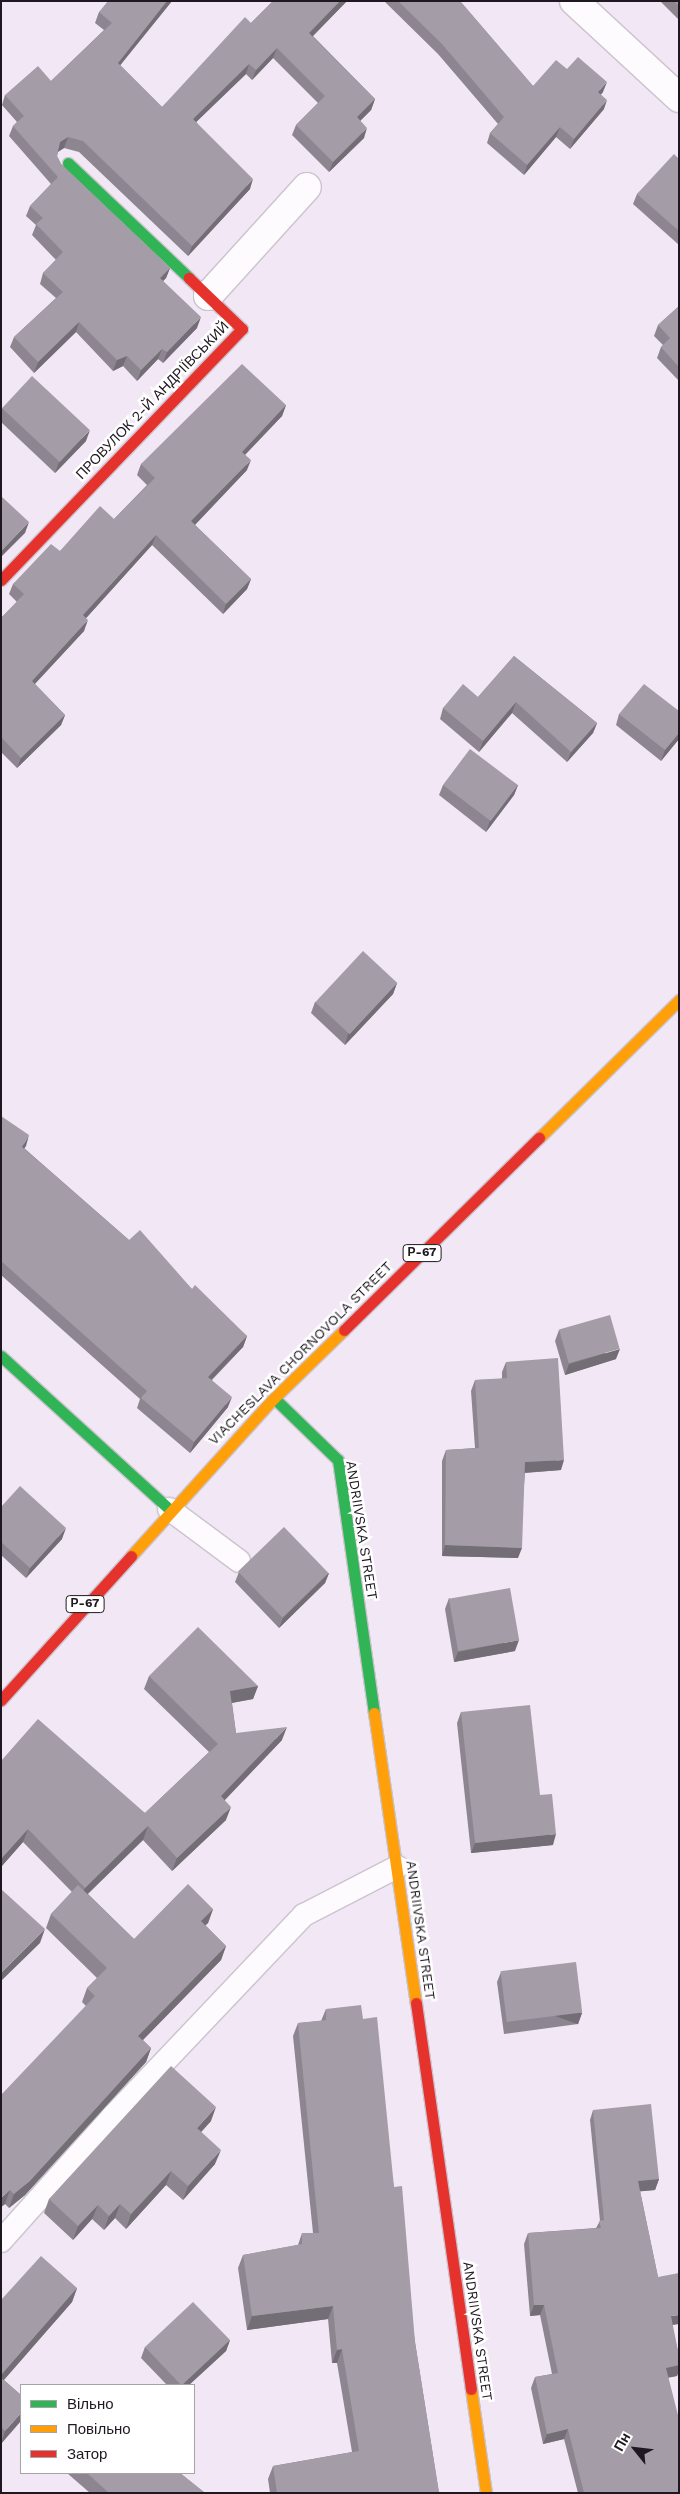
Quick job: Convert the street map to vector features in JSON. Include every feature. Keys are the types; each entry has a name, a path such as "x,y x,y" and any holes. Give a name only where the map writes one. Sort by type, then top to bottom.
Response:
{"street":[{"path":"574,1 679,98"},
{"name":"ПРОВУЛОК 2-Й АНДРІЇВСЬКИЙ","path":"1,580 242,329 68,163"},
{"path":"208,296 307,187"},
{"name":"VIACHESLAVA CHORNOVOLA STREET","path":"1,1700 169,1509 274,1398 679,1000"},
{"path":"1,1356 169,1509"},
{"name":"ANDRIIVSKA STREET","path":"274,1398 338,1460 486,2493"}],"lane":[{"path":"169,1509 239,1561"},
{"path":"1,2241 113,2116 304,1915 396,1867"}],"building":[{"path":"108,1 167,1 118,63 162,107 245,17 251,23 273,1 340,1 309,33 375,99 357,117 367,128 333,162 296,125 325,96 277,48 256,70 249,64 193,119 253,179 192,246 83,141 68,137 60,142 57,156 61,164 170,268 160,278 201,317 167,352 162,349 141,370 127,356 117,360 79,322 38,362 14,337 63,292 43,273 63,252 36,224 43,218 30,206 58,177 13,126 24,116 5,95 38,66 51,81 112,23 99,12"},
{"path":"398,1 460,1 533,86 556,60 567,69 578,57 607,82 598,92 607,100 574,139 560,127 527,165 490,133 504,117 442,44"},
{"path":"674,154 679,159 679,231 637,194"},
{"path":"679,306 679,367 661,347 670,338 658,325"},
{"path":"242,364 286,405 242,452 251,460 191,521 251,579 226,604 156,535 83,615 88,620 32,681 65,715 21,758 1,737 1,618 24,594 13,584 51,544 60,551 100,506 114,519 155,478 141,464"},
{"path":"32,376 90,430 60,462 2,408"},
{"path":"1,496 29,522 1,551"},
{"path":"514,656 597,723 571,752 516,702 483,741 443,708 463,684 478,697"},
{"path":"644,684 679,711 679,733 665,750 619,714"},
{"path":"470,749 518,785 491,821 443,785"},
{"path":"363,951 397,983 350,1034 315,1002"},
{"path":"1,1116 29,1135 22,1147 129,1240 140,1230 192,1289 195,1285 247,1336 208,1377 232,1397 194,1442 141,1398 147,1391 1,1261"},
{"path":"610,1315 620,1349 569,1363 559,1330"},
{"path":"558,1358 564,1460 525,1462 522,1548 445,1545 446,1450 479,1448 475,1380 507,1378 506,1362"},
{"path":"20,1486 66,1528 30,1568 1,1542 1,1507"},
{"path":"284,1527 328,1573 282,1617 238,1571"},
{"path":"510,1588 519,1640 458,1651 449,1599"},
{"path":"198,1627 258,1686 230,1691 236,1733 287,1727 221,1796 231,1807 177,1858 148,1826 85,1888 28,1829 1,1859 1,1761 38,1719 145,1813 218,1744 149,1676"},
{"path":"530,1705 540,1795 552,1794 556,1834 475,1843 461,1712"},
{"path":"188,1884 213,1909 201,1921 226,1946 138,2036 151,2048 30,2181 14,2194 10,2190 1,2198 1,2095 95,1996 87,1988 107,1968 51,1914 78,1885 134,1939"},
{"path":"1,1889 45,1929 1,1973"},
{"path":"576,1962 582,2013 507,2022 501,1971"},
{"path":"361,2005 363,2019 377,2017 394,2187 402,2186 415,2342 439,2493 277,2493 273,2466 359,2451 342,2349 337,2350 333,2306 252,2316 243,2255 302,2244 302,2233 319,2233 298,2023 326,2020 326,2009"},
{"path":"171,2066 216,2107 197,2128 221,2150 188,2186 171,2171 131,2214 120,2204 109,2216 98,2205 78,2226 49,2199"},
{"path":"651,2104 659,2179 638,2181 658,2277 679,2273 679,2315 671,2316 679,2365 666,2368 679,2419 679,2493 584,2493 568,2429 547,2434 535,2377 558,2373 544,2305 534,2305 528,2233 601,2228 599,2221 604,2220 593,2110"},
{"path":"41,2256 77,2288 1,2375 1,2300"},
{"path":"193,2302 230,2340 183,2384 180,2384 145,2347"},
{"path":"1,2378 20,2394 20,2414 5,2431 1,2427"},
{"path":"88,2474 181,2474 205,2493 109,2493"}],"traffic: fast":[{"path":"68,163 189,278"},
{"path":"1,1356 169,1509"},
{"path":"274,1398 338,1460 374,1713"}],"traffic: slow":[{"path":"539,1138 679,1000"},
{"path":"131,1556 274,1398 344,1330"},
{"path":"374,1713 416,2003"},
{"path":"471,2389 486,2493"}],"traffic: jam":[{"path":"1,580 242,329 189,278"},
{"path":"344,1330 539,1138"},
{"path":"1,1700 131,1556"},
{"path":"416,2003 471,2389"}]}
